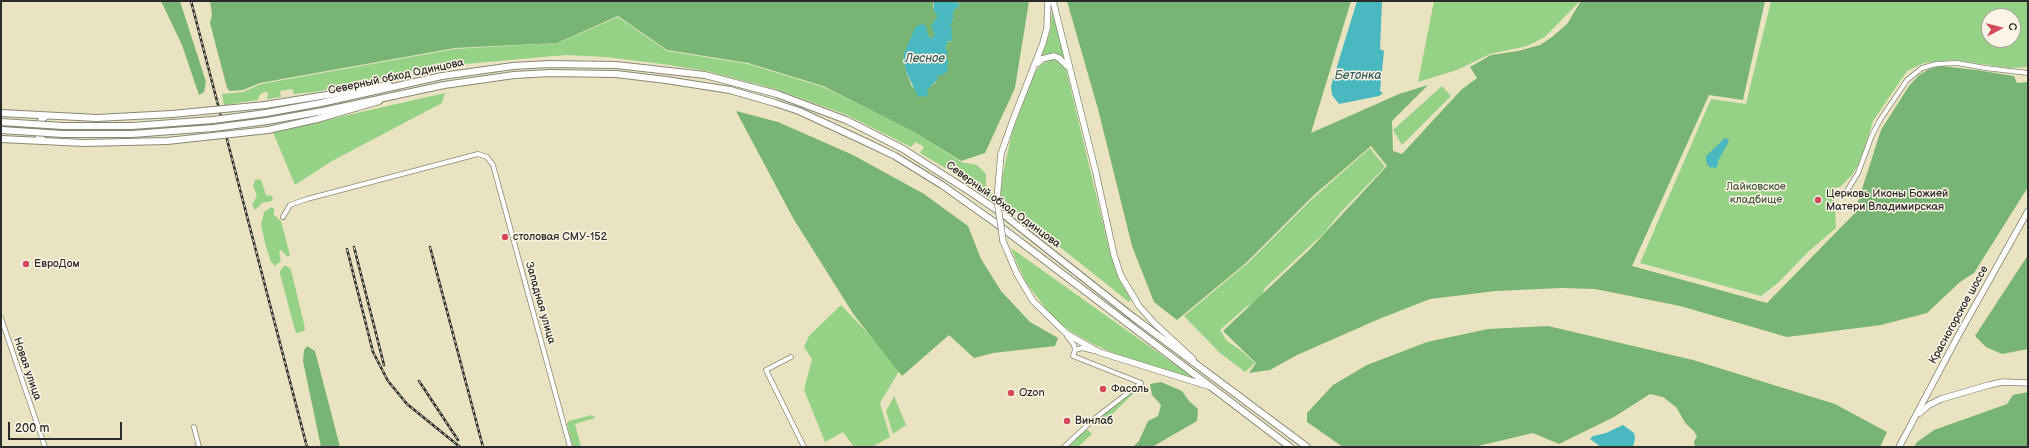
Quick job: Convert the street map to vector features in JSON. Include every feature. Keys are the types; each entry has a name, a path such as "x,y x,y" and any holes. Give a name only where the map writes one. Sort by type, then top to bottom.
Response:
{"main road":[{"path":"1048,1 1047,28 1002,154 997,199 1002,241 1024,287 1033,301 1067,334 1099,352 1210,387"},
{"path":"1053,1 1096,174 1114,255 1121,276 1129,291 1144,312 1202,367"},
{"path":"1033,68 1042,59 1054,56 1064,62 1070,73"},
{"name":"Северный обход Одинцова","path":"1,122 63,126 132,126 213,120 266,113 321,103 403,83 470,71 513,66 548,64 616,65 705,75 777,94 859,127 902,149 947,176 1004,215 1133,317 1202,367 1307,447"},
{"name":"Северный обход Одинцова","path":"1,130 63,134 132,134 206,128 267,121 444,85 514,75 558,73 616,74 730,90 799,112 895,156 942,184 997,224 1290,447"},
{"path":"1,113 97,118 165,115 265,105 403,83"},
{"path":"1,139 84,143 167,141 268,130 338,114 405,93"},
{"path":"44,141 38,135 37,131 39,122 46,116"},
{"name":"Красногорское шоссе","path":"1899,447 1958,336 2028,211"},
{"name":"Красногорское шоссе","path":"1909,430 1923,410 1941,399 2003,382 2028,383"},
{"path":"1926,398 1929,405"}],"street":[{"path":"1845,194 1858,173 1872,135 1880,120 1907,80 1922,68 1936,64 1958,63 1984,68 2028,73"},
{"name":"Западная улица","path":"283,217 290,205 300,201 478,154 487,157 493,165 570,447"},
{"name":"Новая улица","path":"1,318 46,447"},
{"path":"1054,321 1072,341 1075,350 1073,356 1141,383 1094,419 1064,447"},
{"path":"1075,350 1082,348 1099,352"},
{"path":"791,357 766,370 804,447"},
{"path":"194,427 199,447"}],"green space":[{"path":"161,1 180,1 206,82 204,92 199,95 182,45"},
{"path":"210,1 934,1 933,6 938,16 934,28 935,34 931,39 927,33 910,43 903,56 906,71 912,87 926,90 936,82 937,75 947,70 945,48 948,41 951,42 949,27 953,19 953,11 960,5 955,1 1029,1 1015,88 985,153 961,161 914,132 823,86 748,63 667,50 618,16 557,43 455,48 260,83 243,90 230,91 227,88 210,23 212,15"},
{"path":"1067,1 1351,1 1311,133 1399,94 1428,85 1392,121 1393,151 1402,154 1461,90 1477,78 1470,67 1491,55 1518,51 1540,45 1567,24 1581,1 1765,1 1743,100 1709,95 1632,266 1767,303 1854,214 1881,130 1909,86 1919,75 1929,69 1941,66 1976,70 2014,76 2017,83 2028,82 2028,187 1974,273 1960,282 1927,313 1881,325 1787,337 1680,306 1595,289 1562,288 1496,291 1430,299 1379,319 1297,355 1270,370 1249,373 1256,363 1223,331 1309,250 1387,166 1371,146 1314,195 1246,263 1177,320 1154,302 1132,246 1098,109"},
{"path":"1434,1 1580,1 1545,37 1527,46 1490,54 1457,70 1418,82"},
{"name":"Лайковское кладбище","path":"1771,1 2028,1 2028,67 2009,68 1954,60 1924,63 1907,71 1873,121 1860,162 1852,175 1840,187 1834,188 1836,228 1809,251 1779,282 1761,296 1640,263 1711,99 1746,104"},
{"path":"1052,6 1064,57 1055,54 1042,56 1051,28"},
{"path":"618,17 667,51 748,64 823,87 854,102 914,132 961,162 977,165 986,174 986,188 994,195 994,202 962,178 920,153 924,147 916,142 911,147 847,115 775,89 707,71 662,64 606,57 566,55 454,65 404,73 315,92 294,94 292,89 280,91 281,97 267,99 268,92 264,92 259,96 258,100 224,105 222,94 243,92 261,84 455,49 558,43"},
{"path":"1054,59 1061,62 1066,69 1111,257 1120,281 1131,299 1129,302 1001,200 1000,188 1013,128 1036,70 1047,60"},
{"path":"1442,86 1451,96 1402,145 1393,130"},
{"path":"445,93 442,103 332,161 295,185 273,132"},
{"path":"736,111 778,122 853,155 924,194 968,226 981,259 1001,291 1030,322 1058,338 1055,346 993,353 974,358 949,335 902,376 854,315 793,218"},
{"path":"1370,148 1385,167 1341,212 1324,233 1264,289 1263,294 1255,302 1246,307 1220,330 1227,341 1243,352 1255,363 1245,372 1220,353 1184,316 1249,262 1311,200"},
{"path":"255,180 261,180 266,195 272,196 273,199 262,203 255,210 252,205 257,195 253,186"},
{"path":"272,207 274,209 274,215 281,221 290,255 288,257 281,250 279,252 281,261 275,266 271,262 261,225 264,212"},
{"path":"1011,248 1198,381 1113,353 1070,331 1051,315 1027,284"},
{"path":"2028,255 2028,349 2002,354 1986,347 1975,336"},
{"path":"284,266 287,266 291,270 304,324 305,330 302,332 296,333 292,319 280,274 280,271"},
{"path":"841,305 901,368 880,403 890,437 872,447 854,447 843,432 825,442 804,390 812,359 804,347 809,336"},
{"path":"1548,326 1693,360 1835,404 1887,432 1880,447 1695,447 1694,441 1697,437 1694,431 1686,424 1676,407 1663,397 1650,394 1614,417 1559,444 1533,433 1474,447 1343,447 1307,422 1307,413 1333,385 1367,365 1427,342 1488,329"},
{"path":"307,346 315,351 340,447 321,447 303,361 304,350"},
{"path":"1161,382 1182,391 1189,401 1198,409 1197,421 1152,447 1133,447 1139,441 1148,421 1158,416 1161,405 1152,395 1150,384"},
{"path":"1135,384 1141,386 1103,423 1098,419"},
{"path":"2028,392 2028,447 1914,447 1917,442 1934,430 2007,404 2013,395"},
{"path":"894,396 906,425 893,434 886,411"},
{"path":"592,415 595,418 575,424 581,447 573,447 567,424 569,421"},
{"path":"1085,430 1088,430 1092,434 1078,447 1068,447"}],"water":[{"name":"Лесное","path":"934,1 955,1 960,5 953,11 953,19 950,26 953,28 951,32 953,41 948,41 945,48 948,51 945,57 948,59 947,72 940,76 937,75 938,79 927,90 928,96 918,97 906,71 903,56 916,26 923,24 927,27 927,33 931,39 935,34 931,26 938,16 934,11"},
{"name":"Бетонка","path":"1357,1 1382,1 1380,49 1384,51 1380,91 1383,93 1379,96 1339,104 1332,95 1331,86"},
{"path":"1725,138 1729,140 1718,161 1718,165 1716,168 1709,167 1706,161 1706,156"},
{"path":"1623,425 1634,433 1635,438 1633,447 1601,447 1590,439 1593,436 1606,433"}],"railway":[{"path":"191,1 307,447"},
{"path":"354,247 384,365"},
{"path":"430,247 483,447"},
{"path":"347,249 373,352 388,381 407,404 460,447"},
{"path":"419,381 458,440"}],"place":[{"name":"Церковь Иконы Божией Матери Владимирская","path":"1818,200"},
{"name":"столовая СМУ-152","path":"505,237"},
{"name":"ЕвроДом","path":"26,264"},
{"name":"Фасоль","path":"1103,389"},
{"name":"Ozon","path":"1011,393"},
{"name":"Винлаб","path":"1067,421"}]}
